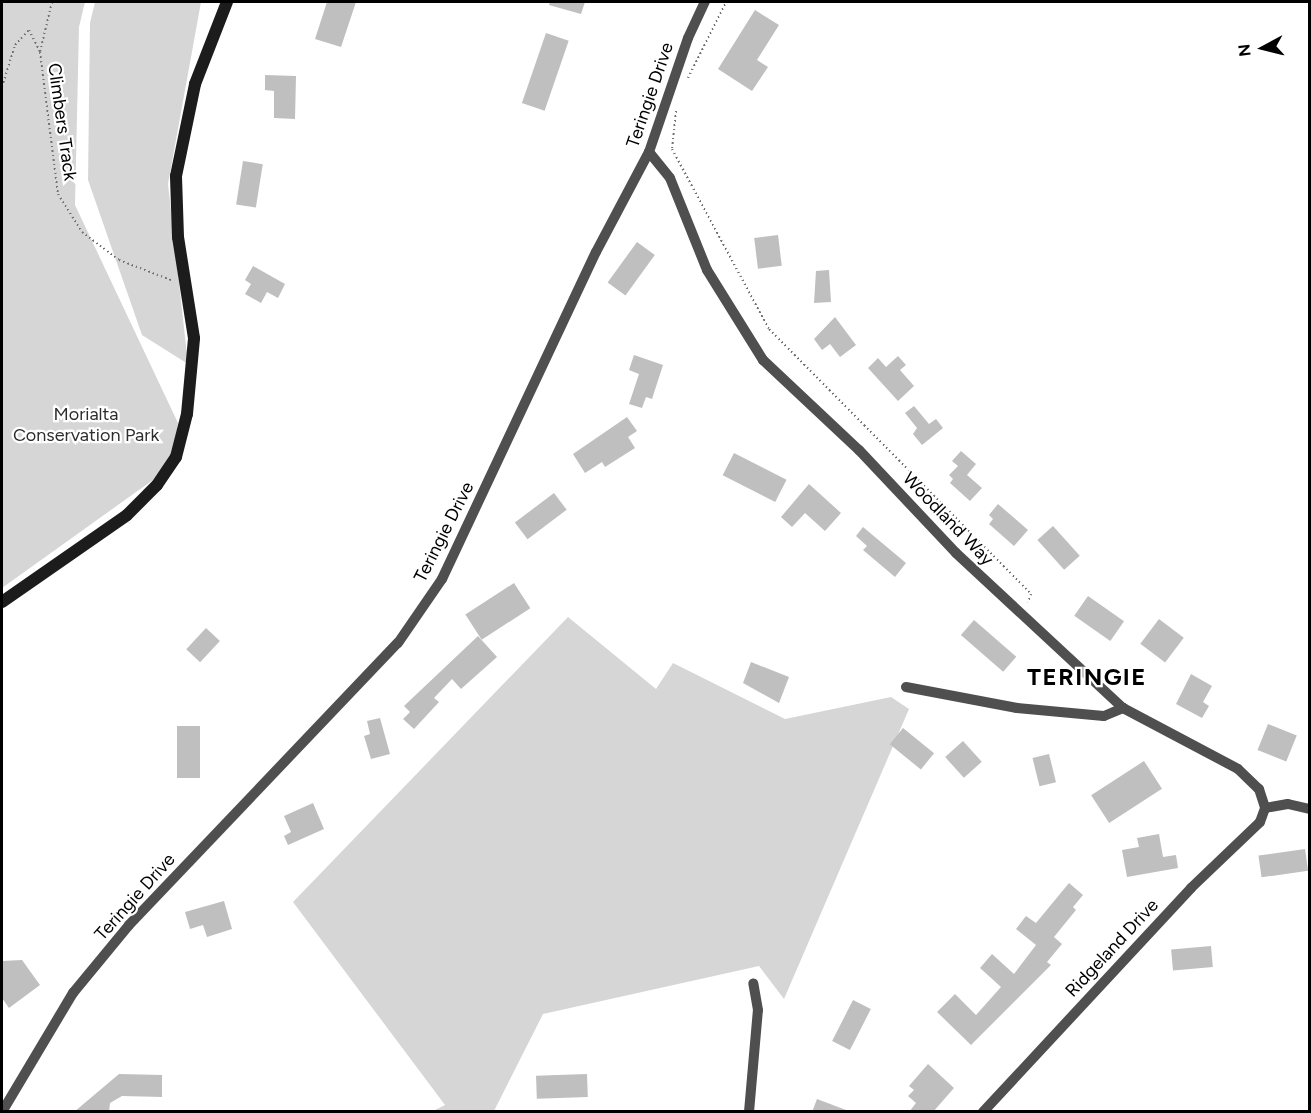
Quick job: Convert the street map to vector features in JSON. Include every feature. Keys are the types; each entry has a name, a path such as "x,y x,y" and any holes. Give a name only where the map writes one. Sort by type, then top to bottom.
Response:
{"main road":[{"path":"2,602 127,515 157,485 176,457 188,414 194,338 178,237 176,176 195,84 227,2"}],"street":[{"name":"Teringie Drive","path":"2,1112 73,993 129,925 398,643 436,588 596,252 649,153 688,38 705,2"},
{"name":"Woodland Way","path":"649,153 670,178 706,270 763,360 859,450 1022,616 1123,708 1238,769 1259,789 1264,808"},
{"path":"906,687 1017,708 1104,716 1123,708"},
{"path":"1264,808 1288,804 1310,809"},
{"name":"Ridgeland Drive","path":"983,1112 1191,888 1260,822 1264,808"},
{"path":"749,1112 758,1010 753,983"}],"path":[{"name":"Climbers Track","path":"52,2 40,52 56,184 71,219 119,260 186,284"},
{"path":"686,81 726,2"},
{"path":"2,87 15,45 29,30 40,52"},
{"path":"677,102 672,149 769,329 1031,594 1022,616"}],"green space":[{"name":"Morialta Conservation Park","path":"2,2 85,2 79,27 75,205 178,423 171,467 2,588"},
{"path":"95,2 201,2 168,184 188,364 142,335 88,180 90,23"},
{"path":"568,617 656,689 673,663 785,719 891,697 909,709 784,999 759,966 543,1014 494,1111 433,1111 445,1105 293,902"}],"building":[{"path":"327,2 356,2 341,47 315,39"},
{"path":"550,2 585,2 581,14 549,5"},
{"path":"755,10 779,25 757,60 768,67 752,91 718,69"},
{"path":"546,33 569,41 545,111 522,103"},
{"path":"265,75 296,76 295,119 274,118 274,91 265,90"},
{"path":"243,161 263,164 256,208 236,204"},
{"path":"778,235 782,266 758,269 754,238"},
{"path":"637,242 655,255 625,295 608,282"},
{"path":"253,266 285,284 278,298 267,292 261,303 245,294 251,284 245,280"},
{"path":"829,270 831,302 814,303 816,271"},
{"path":"835,317 856,345 840,357 830,344 822,350 814,339"},
{"path":"634,355 663,365 652,399 646,397 642,408 629,404 639,374 629,370"},
{"path":"898,356 906,365 900,370 914,386 898,401 868,368 878,358 886,367"},
{"path":"914,406 929,424 936,419 943,428 922,445 913,434 917,428 905,413"},
{"path":"627,417 637,431 628,437 635,448 605,467 602,462 585,473 573,454"},
{"path":"961,451 976,464 967,475 982,488 970,501 950,483 953,479 949,475 958,466 952,461"},
{"path":"734,453 787,480 775,502 723,475"},
{"path":"809,484 841,513 825,531 805,513 792,527 781,517"},
{"path":"554,493 567,510 528,539 515,522"},
{"path":"998,504 1028,530 1014,546 989,524 993,519 989,515"},
{"path":"1053,526 1080,556 1064,570 1037,540"},
{"path":"863,527 906,563 895,577 863,550 867,546 856,536"},
{"path":"514,583 530,608 482,640 465,615"},
{"path":"1088,596 1124,621 1110,641 1074,616"},
{"path":"1159,619 1184,638 1165,662 1140,644"},
{"path":"974,620 1016,657 1003,672 961,635"},
{"path":"206,628 220,641 200,662 186,649"},
{"path":"478,636 497,657 461,689 452,679 434,698 439,702 414,729 403,719 410,712 404,706"},
{"path":"751,662 789,677 779,703 743,683"},
{"path":"1191,674 1212,686 1203,702 1209,706 1202,718 1176,704"},
{"path":"380,718 390,754 371,759 364,736 370,734 367,721"},
{"path":"1268,724 1297,736 1286,762 1258,750"},
{"path":"177,726 200,726 200,778 177,778"},
{"path":"903,728 934,753 921,769 890,744"},
{"path":"963,741 982,762 964,778 945,757"},
{"path":"1049,754 1056,782 1040,786 1033,758"},
{"path":"1144,761 1162,789 1109,823 1091,795"},
{"path":"313,803 324,829 288,845 284,836 291,832 284,816"},
{"path":"1159,834 1163,857 1176,855 1178,868 1127,877 1122,850 1139,847 1137,838"},
{"path":"1305,849 1308,871 1262,877 1258,856"},
{"path":"1069,883 1083,895 1073,907 1076,910 1054,937 1062,944 1047,962 1051,965 971,1045 937,1012 955,994 976,1015 1001,987 980,968 992,954 1014,974 1036,945 1016,929 1026,916 1036,923"},
{"path":"224,901 232,929 207,937 203,925 190,929 185,912"},
{"path":"1211,946 1213,967 1173,970 1171,949"},
{"path":"22,960 40,985 9,1008 2,998 2,961"},
{"path":"853,1000 871,1009 850,1050 832,1041"},
{"path":"928,1064 954,1088 933,1112 909,1112 916,1103 908,1096 914,1090 909,1086"},
{"path":"119,1074 162,1075 162,1097 122,1096 110,1103 109,1112 74,1112"},
{"path":"587,1074 588,1097 537,1099 536,1076"},
{"path":"817,1099 846,1110 846,1112 812,1112"}],"district":[{"name":"TERINGIE","path":"1087,677"}]}
